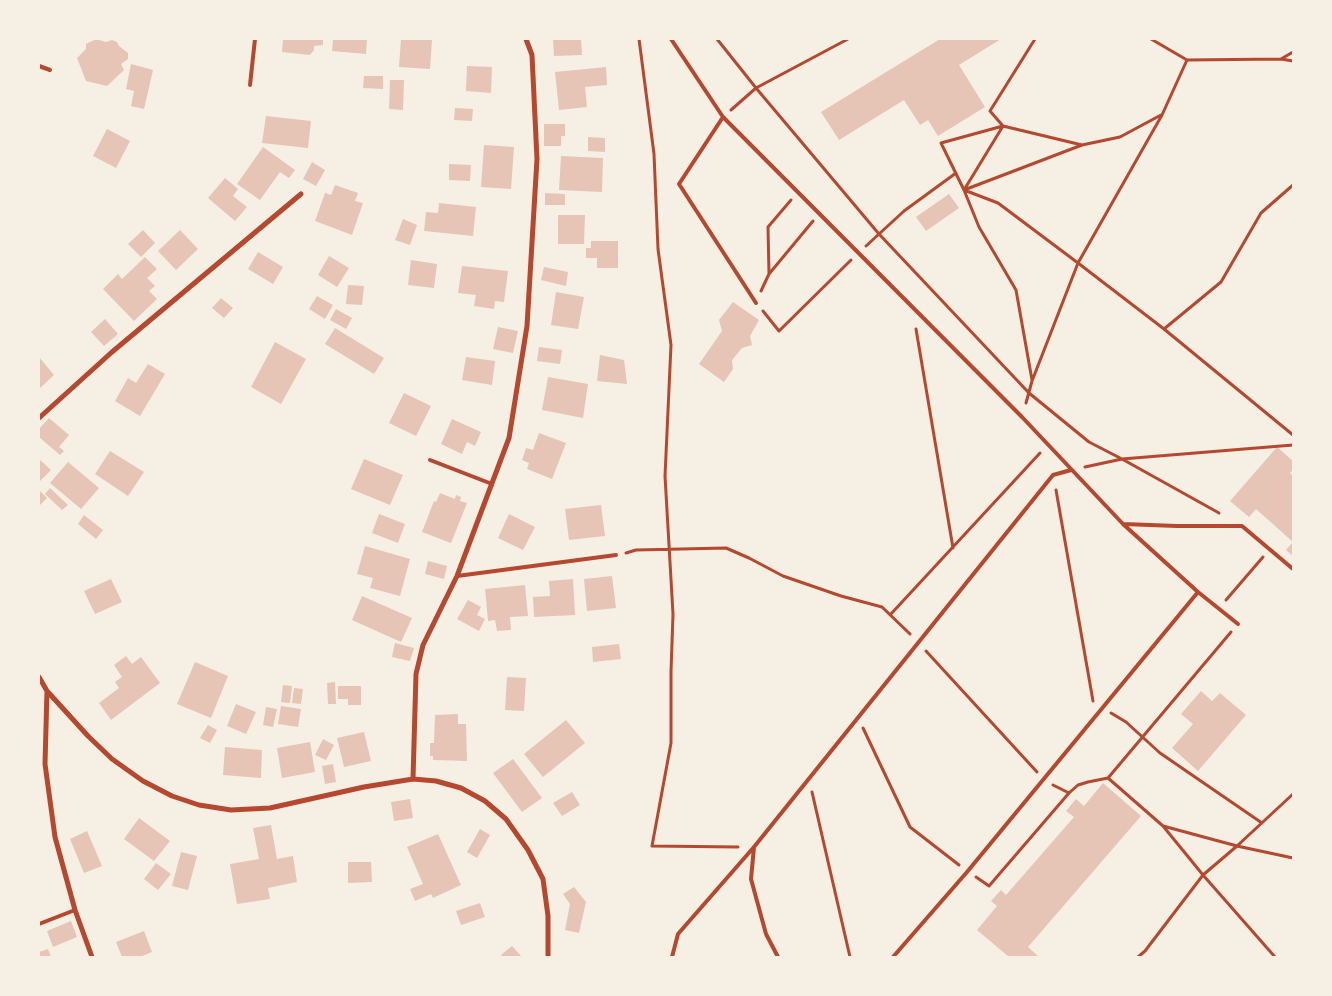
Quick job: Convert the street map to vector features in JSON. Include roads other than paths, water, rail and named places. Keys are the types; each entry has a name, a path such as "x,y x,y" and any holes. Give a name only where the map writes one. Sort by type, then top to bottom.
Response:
{"street":[{"path":"413,779 416,674 423,645 457,576 509,438 527,326 537,159 532,55 526,39"},
{"path":"39,418 112,352 301,194"},
{"path":"39,677 47,691 112,759 143,781 172,796 199,805 231,810 270,808 364,787 413,779 436,781 460,788 484,801 506,819 528,850 543,879 548,916 548,957"},
{"path":"47,691 45,764 55,837 75,910 92,957"}],"lane":[{"path":"250,85 255,39"},
{"path":"671,39 723,117 859,252 1123,524 1198,592 1238,624"},
{"path":"39,66 50,70"},
{"path":"723,117 679,184 756,303"},
{"path":"430,460 492,484"},
{"path":"672,957 678,934 754,847 1053,475 1071,470"},
{"path":"1123,524 1242,526 1293,569"},
{"path":"457,576 616,555"},
{"path":"893,957 1044,780 1198,592"},
{"path":"754,847 751,879 766,934 778,957"},
{"path":"39,924 75,910"}]}
